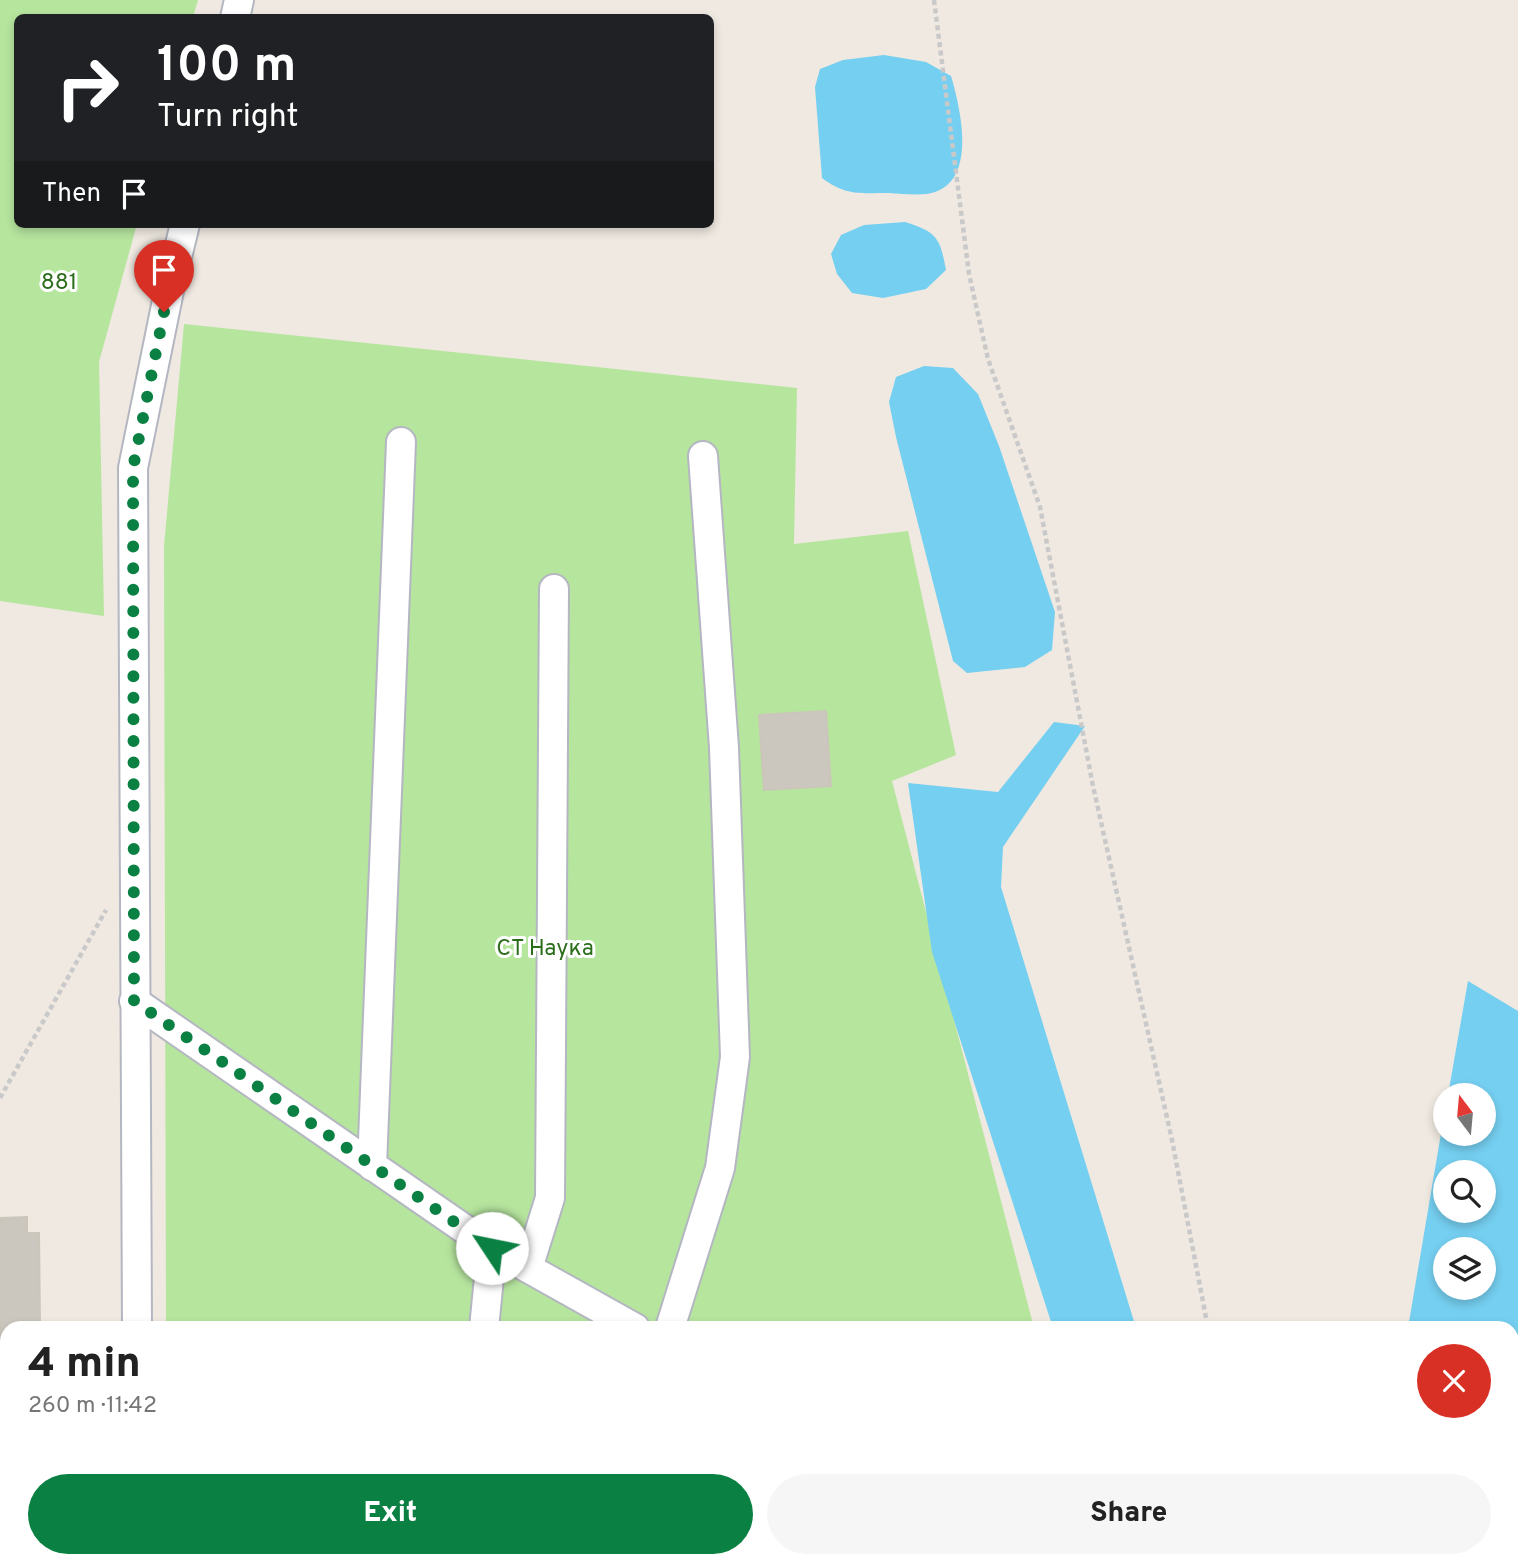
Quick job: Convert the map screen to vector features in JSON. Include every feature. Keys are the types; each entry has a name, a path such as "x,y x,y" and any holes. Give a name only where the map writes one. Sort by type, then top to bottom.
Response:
{"street":[{"path":"137,1321 133,468 184,228"},
{"path":"372,1166 401,442"},
{"path":"672,1321 720,1168 735,1057 724,748 703,456"},
{"path":"528,1268 550,1198 554,589"},
{"path":"134,1001 492,1248 623,1321"},
{"path":"485,1321 492,1248"}],"path":[{"path":"934,0 969,274 988,359 1040,507 1093,786 1172,1140 1207,1321"},
{"path":"0,1098 107,909"}],"green space":[{"name":"881","path":"0,0 198,0 194,14 14,14 14,228 136,228 99,362 104,616 0,601"},
{"name":"СТ Наука","path":"184,324 797,388 794,544 908,531 956,755 892,781 1032,1321 166,1321 164,546"}],"water":[{"path":"884,55 926,62 951,76 962,126 960,162 954,177 943,188 927,194 846,191 822,178 815,87 820,69 843,60"},
{"path":"905,222 924,229 935,238 942,250 946,270 926,289 883,298 852,293 837,274 831,254 841,235 864,225"},
{"path":"924,366 953,368 978,394 999,446 1055,612 1052,650 1025,667 967,673 953,661 889,402 896,377"},
{"path":"1054,722 1085,726 1003,847 1001,887 1134,1321 1051,1321 932,952 908,783 998,792"},
{"path":"1468,981 1518,1011 1518,1321 1409,1321 1433,1181 1433,1223 1496,1223 1496,1160 1437,1160 1439,1146 1496,1146 1496,1083 1450,1083"}],"building":[{"path":"826,711 831,786 764,790 759,715"},
{"path":"27,1217 27,1233 39,1233 40,1321 0,1321 0,1218"}],"route":[{"path":"164,312 133,468 134,1001 492,1248"}]}
